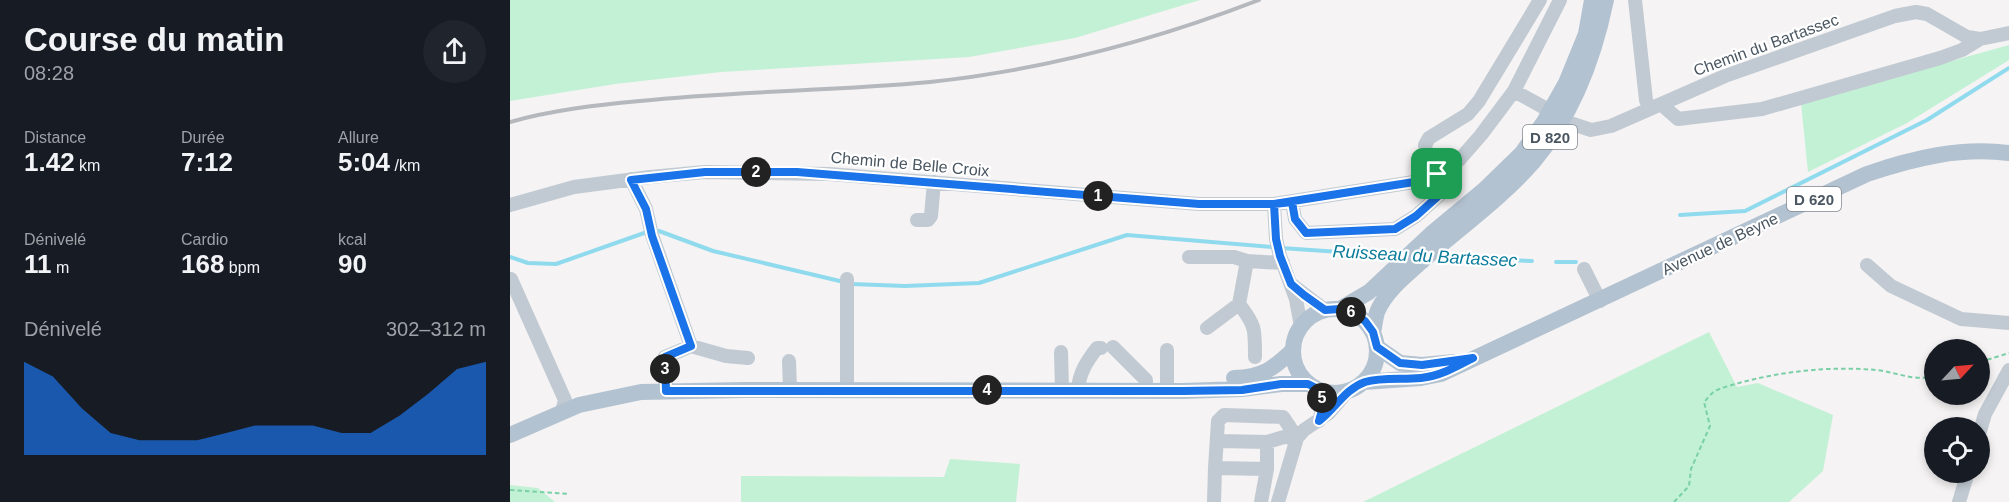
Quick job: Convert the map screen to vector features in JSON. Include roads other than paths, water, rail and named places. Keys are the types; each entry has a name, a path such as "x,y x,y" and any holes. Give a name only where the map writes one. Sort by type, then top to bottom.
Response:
{"main road":[{"name":"D 820","path":"1333,310 1393,277 1438,237 1522,153 1544,122 1566,83 1586,34 1592,0"},
{"name":"D 820","path":"1438,237 1492,201 1534,161 1579,89 1598,39 1606,0"},
{"name":"Avenue de Beyne","path":"1364,382 1421,378 1441,374 1867,174 1930,155 1965,151 2009,153"},
{"name":"D 820","path":"1375,339 1377,311 1393,277"},
{"path":"510,424 563,406 665,386 1167,385 1242,390 1281,384 1314,387 1338,393 1347,392 1364,382 1372,372 1377,360 1375,339 1365,321 1353,313 1333,310 1316,314 1301,327 1295,338 1293,350 1297,368 1314,387"},
{"name":"Avenue de Beyne","path":"1375,339 1400,363 1422,365 1473,358"},
{"path":"1167,385 1253,377 1274,368 1293,350"},
{"path":"510,435 563,406"}],"street":[{"path":"1292,202 1295,219 1306,233 1395,229 1416,216 1446,189 1427,157 1425,146 1429,138 1468,114 1479,101 1540,0"},
{"name":"Chemin de Belle Croix","path":"510,205 574,187 705,172 829,174 1199,204 1274,204 1414,182 1437,174 1460,159 1481,135 1514,91 1560,0"},
{"path":"1635,0 1646,100 1678,119 1762,109 1940,58 1962,50 1980,39 2009,33"},
{"path":"1918,0 1927,14 1967,37 1980,39"},
{"name":"Chemin du Bartassec","path":"1570,123 1591,130 1611,126 1725,76 1895,16 1916,12 1927,14"},
{"path":"1514,91 1545,108"},
{"path":"631,180 646,209 651,231 691,346"},
{"path":"917,220 928,220 931,216 934,182"},
{"path":"1274,204 1276,239 1281,260 1291,284 1301,327"},
{"path":"1189,257 1234,257 1247,261 1281,260"},
{"path":"1207,328 1239,304 1247,261"},
{"path":"1868,265 1891,286 1961,319 2009,323"},
{"path":"1584,268 1600,301"},
{"path":"511,279 563,406"},
{"path":"847,283 847,385"},
{"path":"1291,284 1333,310"},
{"path":"1239,304 1252,320 1255,330 1256,357"},
{"path":"665,386 665,357 691,346 726,356 748,358"},
{"path":"1070,385 1097,348 1107,348 1146,385"},
{"path":"1167,350 1167,385"},
{"path":"1061,352 1070,385"},
{"path":"789,361 790,385"},
{"path":"1984,417 2009,370"},
{"path":"1314,387 1322,410 1319,421"},
{"path":"1278,502 1295,442 1304,430 1329,413 1347,392"},
{"path":"1214,502 1218,421 1224,415 1283,417 1295,442"},
{"path":"1218,441 1268,447 1287,446 1295,442"},
{"path":"1261,502 1268,447"},
{"path":"1215,468 1267,469"},
{"path":"1959,502 1965,483"}],"waterway":[{"name":"Ruisseau du Bartassec","path":"1680,215 1745,211 1927,120 2009,68"},
{"name":"Ruisseau du Bartassec","path":"654,232 659,231 713,251 844,282"},
{"name":"Ruisseau du Bartassec","path":"510,257 528,263 556,264 647,232"},
{"name":"Ruisseau du Bartassec","path":"851,284 905,286 979,283 1127,235 1273,247"},
{"name":"Ruisseau du Bartassec","path":"1281,248 1399,256"},
{"name":"Ruisseau du Bartassec","path":"1434,257 1532,261"},
{"name":"Ruisseau du Bartassec","path":"1556,262 1576,262"}],"railway":[{"path":"510,122 591,106 972,77 1097,52 1179,28 1259,0"}]}
